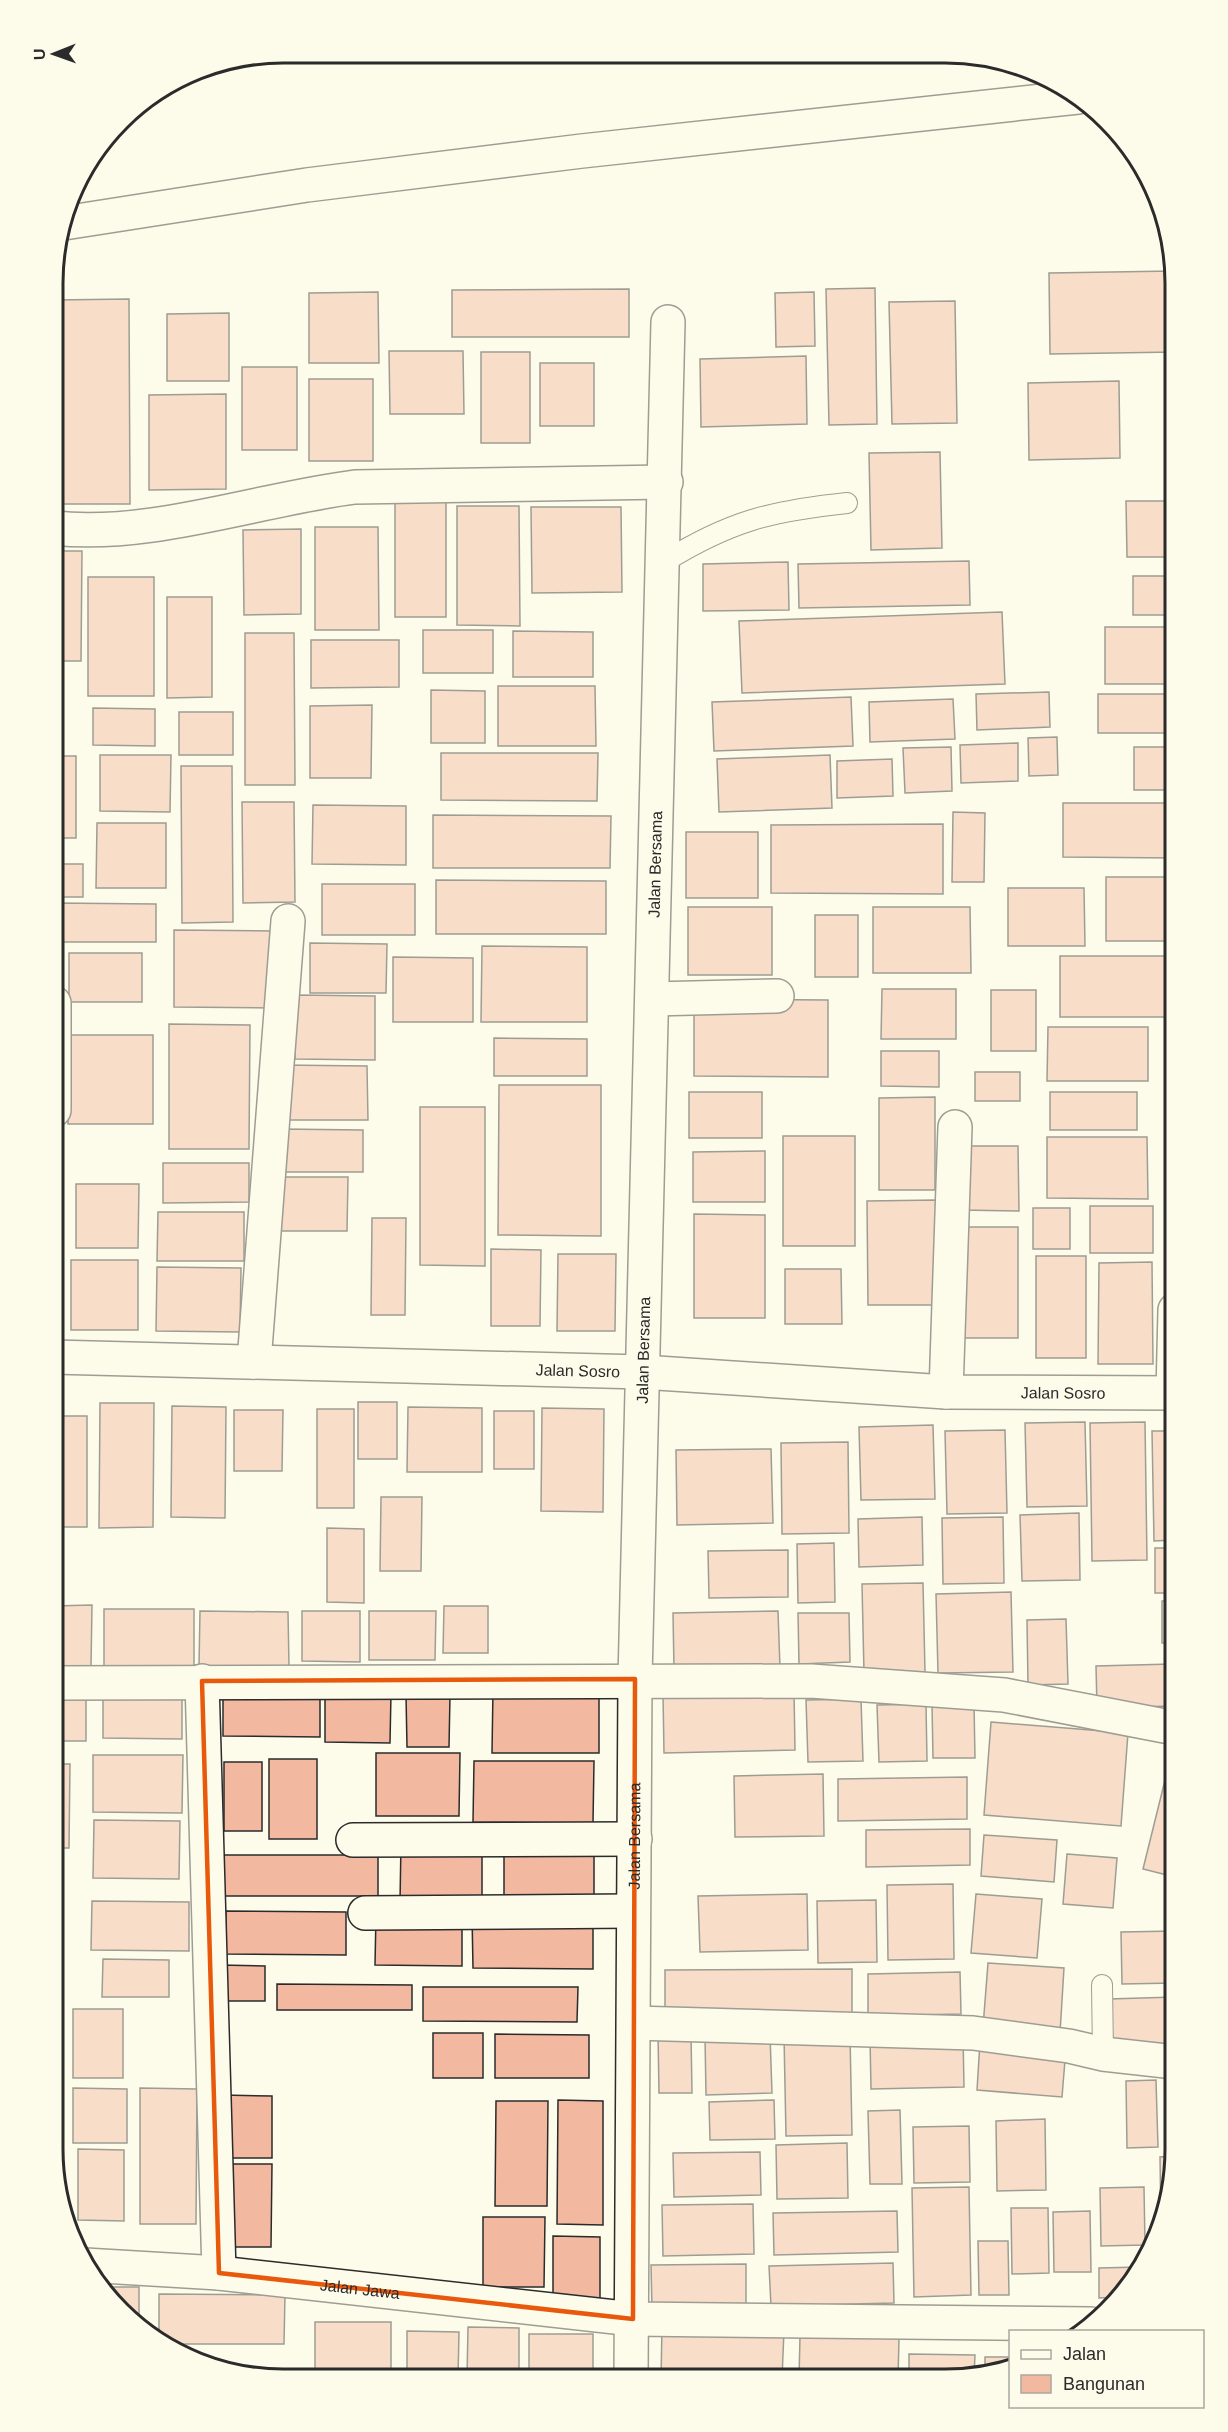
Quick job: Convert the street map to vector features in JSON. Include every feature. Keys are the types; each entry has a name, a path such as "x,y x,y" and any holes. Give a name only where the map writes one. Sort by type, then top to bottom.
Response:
{"main road":[{"path":"72,222 308,185 1065,99"},
{"name":"Jalan Bersama","path":"631,2369 635,1679 666,482 668,322"},
{"path":"63,529 76,530 154,524 316,492 355,487 666,482"},
{"path":"254,1362 288,921"},
{"path":"652,999 777,996"},
{"path":"946,1392 955,1127"},
{"name":"Jalan Sosro","path":"63,1357 642,1372 946,1392 1165,1393"},
{"path":"63,1683 635,1679 811,1681 1004,1695 1165,1726"},
{"path":"202,1681 219,2273"},
{"path":"353,1840 635,1839"},
{"path":"365,1913 633,1911"},
{"path":"634,2023 973,2033 1069,2046 1103,2054 1165,2061"},
{"name":"Jalan Jawa","path":"97,2266 219,2273 633,2319 1078,2324"}],"lane":[{"path":"664,562 700,539 732,525 772,513 847,503"},
{"path":"1102,1985 1103,2054"}],"highlighted area":[{"path":"635,1679 633,2319 219,2273 202,1681"}],"building":[{"path":"1165,271 1165,352 1050,354 1049,273"},
{"path":"875,288 877,424 829,425 826,289"},
{"path":"629,289 629,337 452,337 452,290"},
{"path":"378,292 379,363 309,363 309,293"},
{"path":"814,292 815,346 776,347 775,293"},
{"path":"129,299 130,504 63,504 63,300"},
{"path":"955,301 957,423 892,424 889,302"},
{"path":"229,313 229,381 167,381 167,314"},
{"path":"389,351 463,351 464,414 390,414"},
{"path":"481,352 530,352 530,443 481,443"},
{"path":"806,356 807,424 701,427 700,359"},
{"path":"540,363 594,363 594,426 540,426"},
{"path":"242,367 297,367 297,450 242,450"},
{"path":"309,379 373,379 373,461 309,461"},
{"path":"1119,381 1120,458 1029,460 1028,383"},
{"path":"226,394 226,489 149,490 149,395"},
{"path":"940,452 942,548 871,550 869,453"},
{"path":"1126,501 1165,501 1165,557 1127,557"},
{"path":"395,502 446,502 446,617 395,617"},
{"path":"457,506 519,506 520,626 457,625"},
{"path":"531,507 621,507 622,592 532,593"},
{"path":"315,527 378,527 379,630 315,630"},
{"path":"301,529 301,614 244,615 243,530"},
{"path":"63,551 82,551 81,661 63,661"},
{"path":"969,561 970,605 799,608 798,564"},
{"path":"788,562 789,610 703,611 703,564"},
{"path":"1133,576 1165,576 1165,615 1133,615"},
{"path":"88,577 154,577 154,696 88,696"},
{"path":"167,597 212,597 212,697 167,698"},
{"path":"1002,612 1005,684 742,693 739,621"},
{"path":"1105,627 1165,627 1165,684 1105,684"},
{"path":"423,630 493,630 493,673 423,673"},
{"path":"513,631 593,632 593,677 513,677"},
{"path":"245,633 294,633 295,785 245,785"},
{"path":"311,640 399,640 399,687 311,688"},
{"path":"498,686 595,686 596,746 498,746"},
{"path":"431,690 485,691 485,743 431,743"},
{"path":"1049,692 1050,727 977,730 976,694"},
{"path":"1098,694 1165,694 1165,733 1098,733"},
{"path":"851,697 853,746 714,751 712,702"},
{"path":"953,699 955,739 870,742 869,702"},
{"path":"372,705 371,778 310,778 310,706"},
{"path":"93,708 155,709 155,746 93,745"},
{"path":"179,712 233,712 233,755 179,755"},
{"path":"1057,737 1058,775 1029,776 1028,738"},
{"path":"1018,743 1018,781 961,783 960,745"},
{"path":"951,747 952,791 905,793 903,748"},
{"path":"1134,747 1165,747 1165,790 1134,790"},
{"path":"441,753 598,753 597,801 441,800"},
{"path":"100,755 171,755 170,812 100,811"},
{"path":"830,755 832,808 719,812 717,759"},
{"path":"63,756 76,756 76,838 63,838"},
{"path":"892,759 893,796 837,798 837,761"},
{"path":"181,766 232,766 233,922 182,923"},
{"path":"242,802 294,802 295,902 243,903"},
{"path":"1063,803 1165,803 1165,858 1063,857"},
{"path":"313,805 406,806 406,865 312,864"},
{"path":"953,812 985,813 984,882 952,882"},
{"path":"433,815 611,816 610,868 433,868"},
{"path":"97,823 166,823 166,888 96,888"},
{"path":"943,824 943,894 771,893 771,825"},
{"path":"686,832 758,832 758,898 686,898"},
{"path":"63,864 83,864 83,897 63,897"},
{"path":"1106,877 1165,877 1165,941 1106,941"},
{"path":"436,880 606,881 606,934 436,934"},
{"path":"322,884 415,884 415,935 322,935"},
{"path":"1008,888 1084,888 1085,946 1008,946"},
{"path":"63,903 156,904 156,942 63,942"},
{"path":"688,907 772,907 772,975 688,975"},
{"path":"873,907 970,907 971,973 873,973"},
{"path":"815,915 858,915 858,977 815,977"},
{"path":"174,930 275,931 274,1008 174,1007"},
{"path":"310,943 387,944 386,993 310,993"},
{"path":"482,946 587,947 587,1022 481,1022"},
{"path":"69,953 142,953 142,1002 69,1002"},
{"path":"1060,956 1165,956 1165,1017 1060,1017"},
{"path":"393,957 473,958 473,1022 393,1022"},
{"path":"882,989 956,989 956,1039 881,1039"},
{"path":"991,990 1036,990 1036,1051 991,1051"},
{"path":"295,995 375,996 375,1060 295,1059"},
{"path":"694,999 828,1000 828,1077 694,1076"},
{"path":"169,1024 250,1025 249,1149 169,1149"},
{"path":"1048,1027 1148,1027 1148,1081 1047,1081"},
{"path":"68,1035 153,1035 153,1124 68,1124"},
{"path":"494,1038 587,1039 587,1076 494,1076"},
{"path":"881,1051 939,1051 939,1087 881,1086"},
{"path":"281,1065 367,1066 368,1120 281,1120"},
{"path":"975,1072 1020,1072 1020,1101 975,1101"},
{"path":"499,1085 601,1085 601,1236 498,1235"},
{"path":"689,1092 762,1092 762,1138 689,1138"},
{"path":"1050,1092 1137,1092 1137,1130 1050,1130"},
{"path":"935,1097 935,1190 879,1190 879,1098"},
{"path":"420,1107 485,1107 485,1266 420,1265"},
{"path":"281,1129 363,1130 363,1172 281,1172"},
{"path":"783,1136 855,1136 855,1246 783,1246"},
{"path":"1047,1137 1147,1137 1148,1199 1047,1198"},
{"path":"960,1146 1018,1146 1019,1211 960,1210"},
{"path":"765,1151 765,1202 693,1202 693,1152"},
{"path":"163,1163 249,1163 249,1202 163,1203"},
{"path":"273,1177 348,1177 347,1231 273,1231"},
{"path":"76,1184 139,1184 138,1248 76,1248"},
{"path":"936,1200 936,1305 868,1305 867,1201"},
{"path":"1090,1206 1153,1206 1153,1253 1090,1253"},
{"path":"1033,1208 1070,1208 1070,1249 1033,1249"},
{"path":"158,1212 244,1212 244,1261 157,1261"},
{"path":"694,1214 765,1215 765,1318 694,1318"},
{"path":"372,1218 406,1218 405,1315 371,1315"},
{"path":"962,1227 1018,1227 1018,1338 962,1338"},
{"path":"491,1249 541,1250 540,1326 491,1326"},
{"path":"558,1254 616,1254 615,1331 557,1331"},
{"path":"1036,1256 1086,1256 1086,1358 1036,1358"},
{"path":"71,1260 138,1260 138,1330 71,1330"},
{"path":"1152,1262 1153,1364 1098,1364 1099,1263"},
{"path":"157,1267 241,1268 240,1332 156,1331"},
{"path":"785,1269 841,1269 842,1324 785,1324"},
{"path":"358,1402 397,1402 397,1459 358,1459"},
{"path":"100,1403 154,1403 153,1527 99,1528"},
{"path":"172,1406 226,1407 225,1518 171,1517"},
{"path":"408,1407 482,1408 482,1472 407,1472"},
{"path":"542,1408 604,1409 603,1512 541,1511"},
{"path":"317,1409 354,1409 354,1508 317,1508"},
{"path":"234,1410 283,1410 282,1471 234,1471"},
{"path":"494,1411 534,1411 534,1469 494,1469"},
{"path":"63,1416 87,1416 87,1527 63,1527"},
{"path":"1085,1422 1087,1506 1027,1507 1025,1423"},
{"path":"1145,1422 1147,1560 1092,1561 1090,1423"},
{"path":"933,1425 935,1499 861,1500 859,1427"},
{"path":"1005,1430 1007,1513 947,1514 945,1431"},
{"path":"1152,1431 1165,1431 1165,1540 1154,1541"},
{"path":"848,1442 849,1533 782,1534 781,1443"},
{"path":"771,1449 773,1523 677,1525 676,1450"},
{"path":"381,1497 422,1497 421,1571 380,1571"},
{"path":"1079,1513 1080,1580 1022,1581 1020,1515"},
{"path":"922,1517 923,1565 859,1567 858,1519"},
{"path":"1003,1517 1004,1583 943,1584 942,1518"},
{"path":"327,1528 364,1529 364,1603 327,1602"},
{"path":"834,1543 835,1602 798,1603 797,1544"},
{"path":"1155,1548 1165,1548 1165,1593 1155,1593"},
{"path":"788,1550 788,1597 709,1598 708,1551"},
{"path":"923,1583 925,1672 864,1673 862,1584"},
{"path":"1011,1592 1013,1672 938,1673 936,1594"},
{"path":"1162,1601 1165,1601 1165,1643 1162,1643"},
{"path":"92,1605 91,1667 63,1667 63,1606"},
{"path":"444,1606 488,1606 488,1653 443,1653"},
{"path":"104,1609 194,1609 194,1669 104,1669"},
{"path":"200,1611 288,1612 289,1666 199,1666"},
{"path":"302,1611 360,1611 360,1662 302,1661"},
{"path":"369,1611 436,1611 435,1660 369,1660"},
{"path":"778,1611 780,1668 674,1670 673,1613"},
{"path":"798,1613 849,1613 850,1662 799,1664"},
{"path":"1066,1619 1068,1684 1028,1685 1027,1620"},
{"path":"1165,1664 1165,1706 1097,1708 1096,1666"},
{"path":"63,1688 86,1688 86,1741 63,1741"},
{"path":"493,1689 599,1690 599,1753 492,1753"},
{"path":"223,1690 320,1691 320,1737 223,1736"},
{"path":"103,1691 182,1692 182,1739 103,1738"},
{"path":"794,1691 795,1750 664,1753 663,1694"},
{"path":"325,1693 391,1693 390,1743 325,1742"},
{"path":"406,1695 450,1695 449,1747 407,1747"},
{"path":"861,1699 863,1761 808,1762 806,1700"},
{"path":"926,1704 927,1761 879,1762 877,1705"},
{"path":"932,1704 974,1704 975,1758 933,1758"},
{"path":"991,1722 1128,1733 1121,1826 984,1815"},
{"path":"376,1753 460,1753 459,1816 376,1816"},
{"path":"93,1755 183,1755 182,1813 93,1812"},
{"path":"269,1759 317,1759 317,1839 269,1839"},
{"path":"474,1761 594,1761 593,1823 473,1822"},
{"path":"224,1762 262,1762 262,1831 224,1831"},
{"path":"63,1764 70,1764 69,1848 63,1848"},
{"path":"823,1774 824,1836 735,1837 734,1776"},
{"path":"967,1777 967,1819 838,1821 838,1779"},
{"path":"1165,1780 1165,1874 1143,1869"},
{"path":"94,1820 180,1821 179,1879 93,1878"},
{"path":"970,1829 970,1865 866,1867 866,1830"},
{"path":"984,1835 1057,1840 1054,1882 981,1876"},
{"path":"401,1843 482,1844 482,1902 400,1902"},
{"path":"504,1844 594,1844 594,1906 504,1905"},
{"path":"1067,1854 1117,1858 1113,1908 1063,1904"},
{"path":"222,1855 378,1855 378,1896 222,1896"},
{"path":"953,1884 954,1959 888,1960 887,1885"},
{"path":"807,1894 808,1950 700,1952 698,1896"},
{"path":"976,1894 1042,1899 1037,1958 971,1953"},
{"path":"876,1900 877,1962 818,1963 817,1901"},
{"path":"92,1901 189,1902 189,1951 91,1950"},
{"path":"226,1911 346,1912 346,1955 225,1954"},
{"path":"376,1915 462,1916 462,1966 375,1965"},
{"path":"472,1915 593,1916 593,1969 473,1968"},
{"path":"1165,1931 1165,1983 1122,1984 1121,1932"},
{"path":"103,1959 169,1960 169,1997 102,1997"},
{"path":"988,1963 1064,1968 1060,2033 983,2027"},
{"path":"219,1965 265,1966 265,2001 219,2001"},
{"path":"852,1969 852,2016 665,2016 665,1970"},
{"path":"960,1972 961,2014 868,2016 868,1974"},
{"path":"277,1984 412,1985 412,2010 277,2010"},
{"path":"423,1987 578,1987 577,2022 423,2021"},
{"path":"1165,1997 1165,2046 1110,2048 1109,1999"},
{"path":"73,2009 123,2009 123,2078 73,2078"},
{"path":"433,2033 483,2033 483,2078 433,2078"},
{"path":"495,2034 589,2035 589,2078 495,2078"},
{"path":"658,2034 691,2034 692,2093 659,2093"},
{"path":"770,2035 772,2093 706,2095 705,2037"},
{"path":"850,2035 852,2135 786,2136 784,2036"},
{"path":"963,2036 964,2087 871,2089 870,2038"},
{"path":"980,2042 1066,2048 1062,2097 977,2090"},
{"path":"1156,2080 1158,2147 1127,2148 1126,2081"},
{"path":"73,2088 127,2089 127,2143 73,2143"},
{"path":"140,2088 197,2089 196,2224 140,2224"},
{"path":"222,2095 272,2096 272,2158 222,2158"},
{"path":"558,2100 603,2101 603,2225 557,2224"},
{"path":"774,2100 775,2139 710,2140 709,2102"},
{"path":"496,2101 548,2101 547,2206 495,2206"},
{"path":"900,2110 902,2184 870,2184 868,2111"},
{"path":"1045,2119 1046,2190 997,2191 996,2121"},
{"path":"969,2126 970,2182 914,2183 913,2127"},
{"path":"847,2143 848,2198 777,2199 776,2145"},
{"path":"78,2149 124,2150 124,2221 78,2220"},
{"path":"760,2152 761,2195 674,2197 673,2153"},
{"path":"1160,2157 1165,2157 1161,2194"},
{"path":"225,2164 272,2164 271,2247 225,2247"},
{"path":"969,2187 971,2295 914,2297 912,2188"},
{"path":"1144,2187 1145,2240 1142,2245 1101,2246 1100,2188"},
{"path":"753,2204 754,2254 663,2256 662,2205"},
{"path":"1011,2208 1048,2208 1049,2273 1012,2274"},
{"path":"897,2211 898,2252 774,2255 773,2213"},
{"path":"1090,2211 1091,2272 1054,2272 1053,2212"},
{"path":"483,2217 545,2217 544,2287 483,2287"},
{"path":"553,2236 600,2237 600,2301 553,2301"},
{"path":"978,2241 1008,2241 1009,2295 979,2295"},
{"path":"893,2263 894,2303 771,2306 769,2266"},
{"path":"746,2264 746,2307 652,2309 651,2265"},
{"path":"1130,2267 1106,2298 1099,2298 1099,2268"},
{"path":"112,2287 139,2287 139,2315"},
{"path":"159,2294 285,2295 284,2344 182,2344 159,2330"},
{"path":"315,2322 391,2322 391,2369 315,2369"},
{"path":"662,2326 784,2330 782,2369 661,2369"},
{"path":"468,2327 519,2328 519,2369 467,2369"},
{"path":"407,2331 459,2332 458,2369 407,2369"},
{"path":"529,2334 593,2334 593,2369 529,2369"},
{"path":"800,2336 899,2338 898,2369 799,2369"},
{"path":"909,2354 975,2355 974,2367 909,2369"},
{"path":"985,2357 1009,2357 1009,2359 985,2365"}]}
